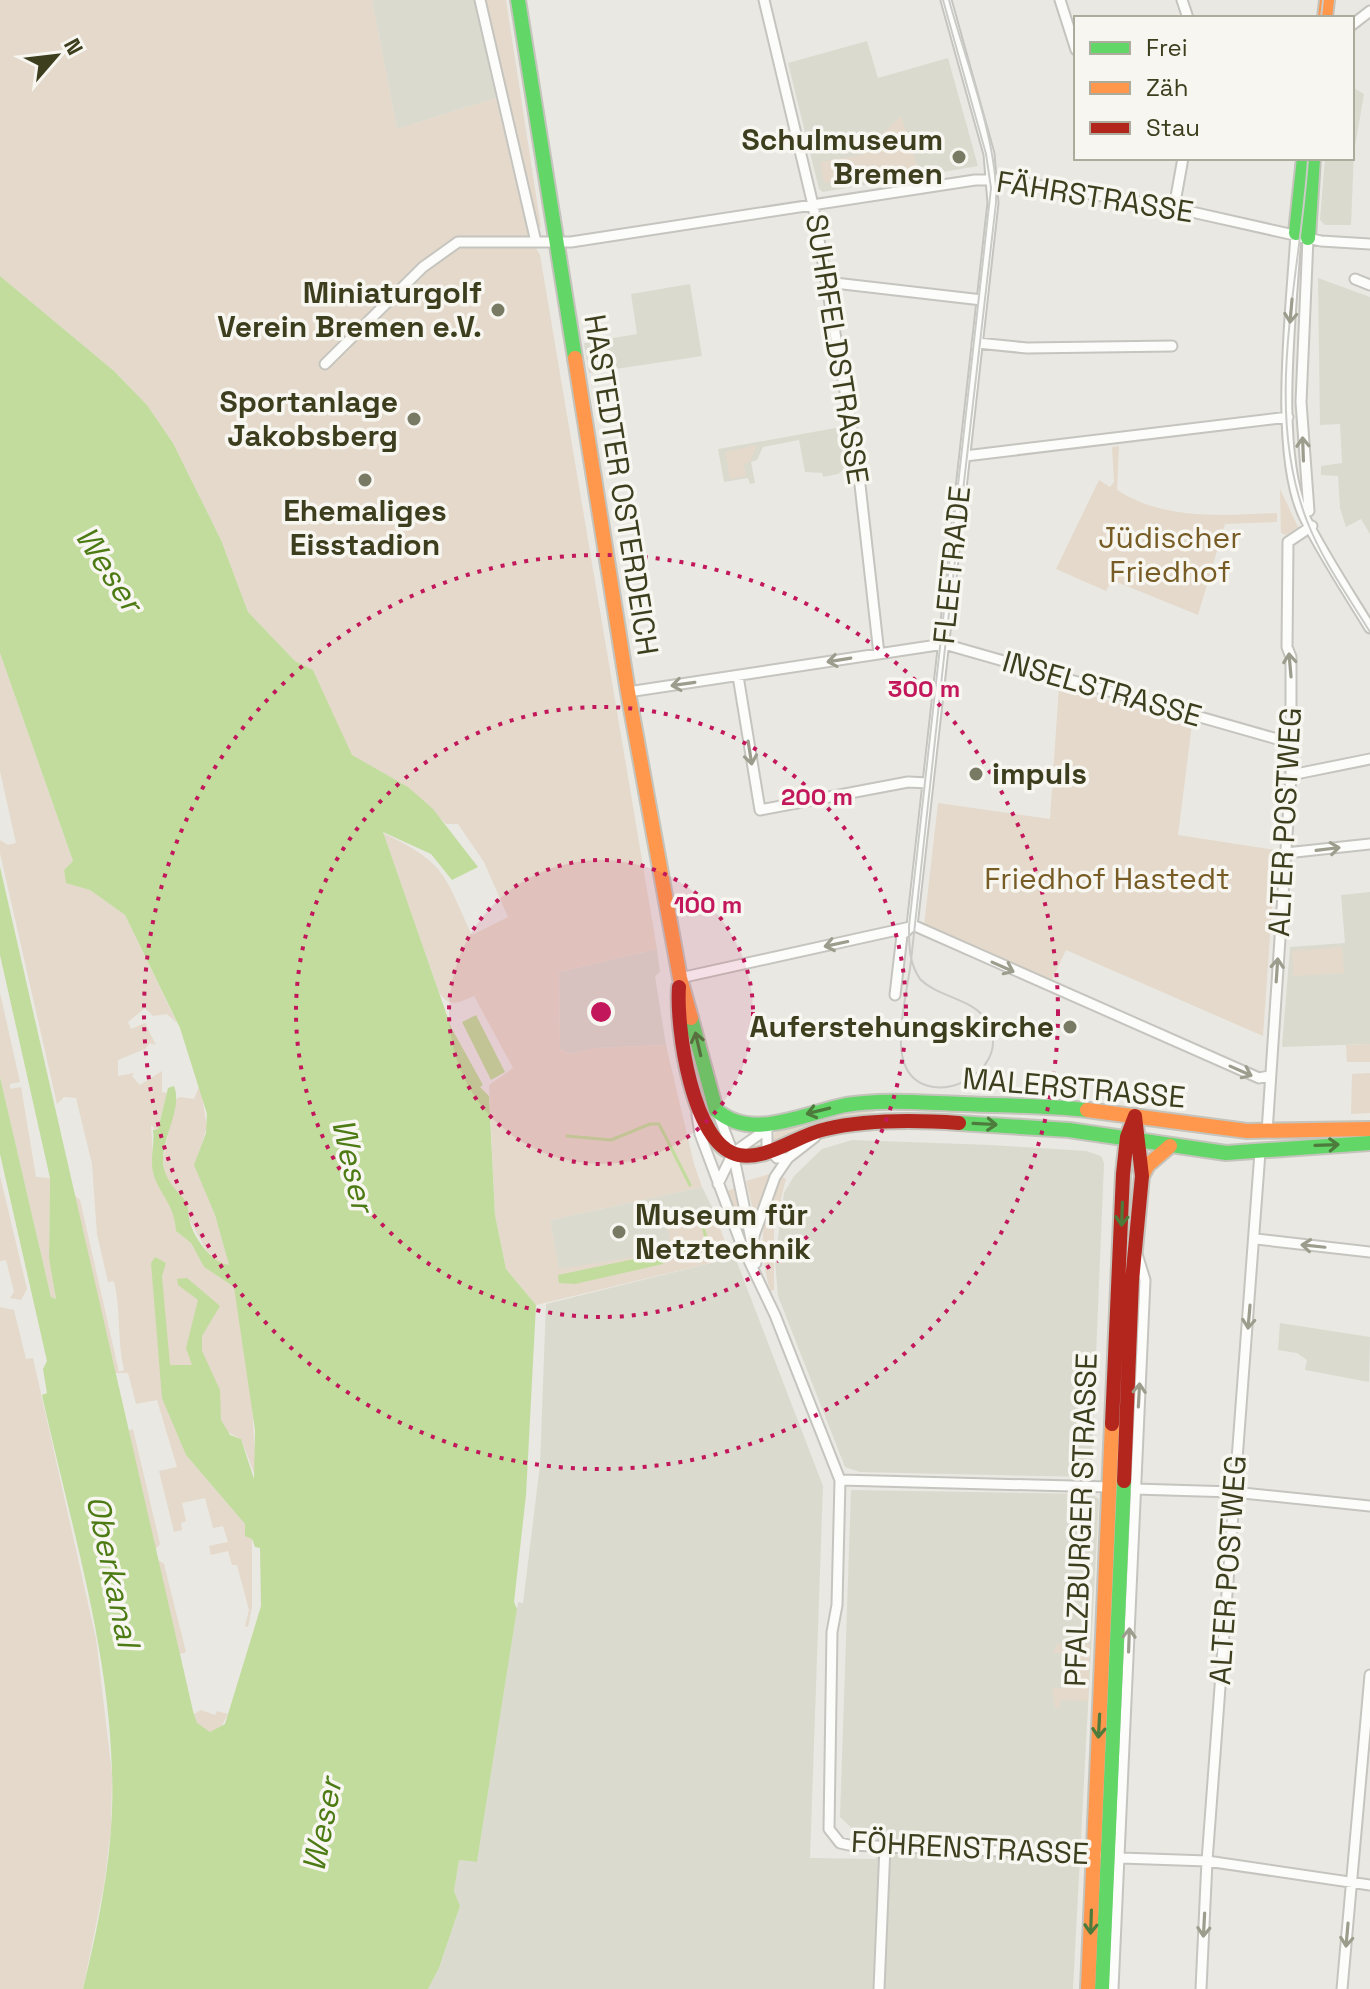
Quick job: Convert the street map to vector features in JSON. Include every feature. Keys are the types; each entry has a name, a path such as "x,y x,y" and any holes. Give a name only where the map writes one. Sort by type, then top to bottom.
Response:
{"main road":[{"name":"HASTEDTER OSTERDEICH","path":"518,0 628,692 680,978 716,1110"},
{"path":"1301,235 1304,160"},
{"path":"1301,235 1313,160"},
{"name":"HASTEDTER OSTERDEICH","path":"680,978 677,1010 696,1104"},
{"name":"MALERSTRASSE","path":"716,1110 727,1120 771,1126 820,1110 881,1102 1071,1108 1267,1132 1370,1129"},
{"path":"696,1104 712,1138 721,1148 733,1153"},
{"name":"PFALZBURGER STRASSE","path":"1088,1989 1109,1487 1135,1116"},
{"name":"MALERSTRASSE","path":"733,1153 753,1155 825,1129 908,1120 1133,1137 1170,1146 1226,1153 1370,1143"},
{"name":"PFALZBURGER STRASSE","path":"1102,1989 1115,1857 1132,1281 1137,1254 1142,1176 1133,1137"},
{"path":"1142,1176 1148,1165 1170,1146"}],"street":[{"path":"480,0 536,242"},
{"name":"SUHRFELDSTRASSE","path":"764,0 813,205 858,467 879,654"},
{"name":"FLEETRADE","path":"895,995 902,935 912,926 993,179 946,0"},
{"path":"1060,0 1074,44"},
{"path":"1354,23 1370,11"},
{"path":"1174,208 1183,160"},
{"name":"FÄHRSTRASSE","path":"325,364 423,267 458,242 556,242 993,179 1174,208 1301,235 1370,244"},
{"path":"1301,235 1288,347 1288,417 1294,474 1305,518 1368,622"},
{"path":"1301,235 1301,402 1305,491 1312,526"},
{"path":"1355,279 1370,285"},
{"path":"826,282 982,300"},
{"path":"977,343 1074,348 1172,346"},
{"path":"965,456 1288,417"},
{"name":"ALTER POSTWEG","path":"1267,1132 1291,775 1291,657 1287,647 1285,579 1288,542 1292,536 1312,526"},
{"name":"INSELSTRASSE","path":"628,692 944,644 1291,743"},
{"path":"738,676 760,810 908,782 928,783"},
{"path":"1291,775 1370,759"},
{"path":"1286,853 1370,844"},
{"path":"680,978 912,926 1259,1078 1269,1076"},
{"name":"HASTEDTER OSTERDEICH","path":"696,1104 700,1134 718,1184 840,1480 828,1805 829,1829 834,1837"},
{"name":"HASTEDTER OSTERDEICH","path":"716,1110 733,1153 759,1278"},
{"path":"769,1150 771,1126"},
{"name":"MALERSTRASSE","path":"733,1153 771,1126"},
{"path":"751,1244 765,1196 788,1158 825,1129"},
{"name":"MALERSTRASSE","path":"769,1150 777,1158 788,1158"},
{"name":"ALTER POSTWEG","path":"1201,1989 1233,1492 1256,1239 1260,1152"},
{"path":"718,1184 733,1153"},
{"path":"1256,1239 1370,1252"},
{"name":"PFALZBURGER STRASSE","path":"1113,1989 1115,1857 1145,1280 1137,1254"},
{"path":"840,1480 1109,1487"},
{"path":"1135,1489 1233,1492 1370,1506"},
{"path":"1342,1989 1370,1675"},
{"name":"FÖHRENSTRASSE","path":"834,1837 849,1845 1207,1861 1370,1885"},
{"path":"879,1989 885,1846"}],"shaded area":[{"path":"372,0 475,0 496,98 397,129"},
{"path":"867,41 878,78 948,58 978,166 823,192 819,189 788,63"},
{"path":"1354,88 1364,94 1354,152"},
{"path":"1325,160 1354,160 1351,225 1325,225 1320,220"},
{"path":"1318,278 1370,297 1370,534 1361,519 1346,527 1340,508 1338,476 1321,475 1321,466 1342,463 1340,424 1320,425"},
{"path":"690,284 702,356 589,373 584,343 637,334 631,294"},
{"path":"841,427 849,465 838,474 823,477 822,473 805,472 799,440 763,447 757,460 751,462 755,483 750,484 748,478 724,482 718,449"},
{"path":"1370,892 1370,1044 1282,1047 1290,947 1345,943 1341,895"},
{"path":"657,949 660,972 655,976 666,1045 595,1048 570,1054 560,1049 559,972"},
{"path":"852,1140 1086,1151 1101,1156 1104,1163 1091,1477 860,1472 845,1467 778,1296 775,1260 784,1193 794,1176 822,1149"},
{"path":"702,1187 713,1209 667,1218 672,1251 559,1270 550,1220"},
{"path":"735,1257 823,1486 810,1858 876,1859 878,1833 855,1831 840,1817 851,1490 1092,1494 1099,1499 1073,1989 428,1989 439,1968 460,1906 454,1891 459,1860 477,1862 518,1602 523,1603 540,1465 546,1304"},
{"path":"1280,1323 1370,1337 1369,1382 1305,1370 1307,1360 1297,1353 1278,1350"}],"green space":[{"path":"0,0 372,0 397,129 496,98 528,234 540,255 657,949 559,972 560,1049 570,1054 595,1048 666,1045 702,1187 550,1220 559,1269 672,1251 666,1218 713,1209 731,1258 536,1305 506,1269 495,1215 489,1085 513,1068 474,996 451,1002 439,992 383,833 420,853 441,872 472,935 508,917 484,862 458,824 446,824 408,787 352,756 313,670 295,661 248,612 221,540 173,443 147,405 114,371 0,276"},
{"path":"484,0 506,0 541,228 534,222"},
{"path":"901,116 918,168 824,183 820,162 861,155"},
{"path":"757,445 750,462 744,464 746,476 730,479 725,452"},
{"name":"Jüdischer Friedhof","path":"1119,446 1117,490 1136,500 1194,514 1277,513 1277,522 1225,524 1198,615 1112,580 1106,591 1056,569 1099,480 1110,487 1114,482 1112,447"},
{"path":"1280,489 1298,527 1286,535 1281,533"},
{"path":"0,653 73,861 64,870 66,882 90,890 125,915 177,1023 167,1014 153,1016 145,1008 128,1022 131,1029 145,1023 156,1045 150,1043 145,1049 118,1060 118,1076 134,1073 132,1076 140,1085 162,1071 162,1092 167,1093 157,1131 151,1125 154,1176 174,1209 176,1231 191,1243 204,1267 234,1287 237,1295 252,1401 256,1478 241,1439 163,1399 186,1455 245,1524 252,1539 252,1607 248,1627 245,1626 249,1610 237,1565 232,1565 228,1551 211,1555 209,1546 228,1542 223,1526 213,1528 205,1498 182,1503 186,1521 181,1523 182,1530 174,1532 159,1471 177,1467 157,1400 136,1404 128,1373 114,1373 73,1194 80,1200 119,1372 124,1370 116,1292 114,1281 108,1282 97,1234 92,1164 76,1098 64,1097 57,1104 0,853 0,840 8,845 16,843 0,771"},
{"name":"Friedhof Hastedt","path":"1059,687 1192,724 1178,835 1276,850 1263,1036 1066,950 1052,980 924,926 938,803 1050,819"},
{"path":"1342,947 1344,973 1293,976 1292,951"},
{"path":"0,993 20,1082 10,1084 10,1089 21,1087 36,1177 50,1178 49,1259 56,1299 51,1297 0,1077"},
{"path":"1370,1044 1370,1062 1347,1062 1346,1045"},
{"path":"1370,1073 1370,1113 1351,1114 1352,1074"},
{"path":"200,1084 207,1127 195,1165 215,1215 229,1265 219,1264 205,1248 165,1175 163,1159 175,1101 179,1097 194,1099"},
{"path":"874,1108 874,1112 835,1118 772,1142 775,1133 784,1128"},
{"path":"773,1173 754,1214 746,1181"},
{"path":"0,1176 27,1289 21,1300 10,1298 14,1292 6,1260 0,1261"},
{"path":"781,1176 786,1179 774,1226 774,1290 770,1291 764,1261 763,1232 768,1204"},
{"path":"733,1185 748,1250 726,1191 733,1189"},
{"path":"0,1307 14,1310 26,1359 33,1358 96,1639 112,1774 111,1828 104,1885 83,1989 0,1989"},
{"path":"133,1429 160,1544 155,1550 127,1431"},
{"path":"157,1559 164,1564 186,1652 180,1654"},
{"path":"1057,1644 1090,1644 1088,1701 1060,1700 1060,1708 1055,1708 1052,1688 1062,1688 1063,1653 1053,1653"},
{"path":"201,1710 215,1715 217,1711 228,1714 220,1729 210,1732 197,1724 194,1714"}],"water":[{"path":"0,276 114,371 147,405 173,443 221,540 248,612 295,661 313,670 352,755 408,787 433,809 478,867 452,880 431,854 383,832 451,1027 483,1085 480,1087 489,1096 495,1215 506,1269 536,1305 526,1495 514,1602 517,1609 477,1862 459,1860 454,1891 460,1906 439,1968 428,1989 83,1989 109,1854 112,1772 109,1724 96,1630 42,1395 47,1393 43,1369 47,1361 0,1154 0,1077 51,1297 56,1299 49,1259 50,1178 0,955 0,867 193,1711 197,1723 210,1732 225,1724 261,1606 260,1548 245,1536 245,1524 186,1455 162,1398 151,1263 155,1257 166,1263 162,1276 170,1365 192,1365 186,1348 198,1300 178,1285 177,1279 187,1278 220,1306 202,1336 202,1351 220,1390 221,1420 230,1435 241,1439 254,1479 255,1430 234,1287 204,1267 191,1243 176,1231 173,1214 153,1170 153,1130 158,1129 168,1088 174,1086 176,1104 164,1152 165,1173 186,1202 192,1228 200,1242 216,1260 229,1265 215,1215 194,1165 206,1133 207,1114 180,1028 125,915 90,890 66,883 64,870 73,861 0,653"},
{"path":"476,1015 505,1072 491,1080 462,1022"},
{"path":"658,1254 663,1264 575,1284 559,1283 558,1275"}],"waterway":[{"path":"567,1136 611,1140 650,1124 659,1124 690,1185"},
{"path":"663,1259 707,1242 700,1215"}],"tram line":[{"path":"943,0 986,154 991,188 909,940 910,954 912,960 916,973 920,979 981,1013 993,1041 989,1058 978,1072 962,1082 944,1087 927,1086 912,1077 903,1059 901,1037 911,961 921,866 931,771 952,582 996,203 987,129 949,0"},
{"path":"1321,16 1323,0"},
{"path":"1308,160 1288,340 1287,432 1294,477 1307,521 1328,564 1370,632"}],"traffic: fast":[{"path":"518,0 575,358"},
{"path":"1296,233 1304,160"},
{"path":"1308,238 1313,160"},
{"path":"691,1018 716,1110 746,1124 762,1125 846,1105 875,1102 1087,1110"},
{"path":"959,1123 1069,1130 1226,1153 1370,1143"},
{"path":"1102,1989 1124,1481"}],"traffic: slow":[{"path":"1325,16 1327,0"},
{"path":"575,358 628,692 680,978 691,1018"},
{"path":"1087,1110 1247,1131 1370,1129"},
{"path":"1142,1176 1148,1165 1170,1146"},
{"path":"1088,1989 1112,1424"}],"traffic: jam":[{"path":"679,987 684,1055 699,1108 709,1130 723,1147 739,1155 761,1154 815,1132 859,1123 959,1123"},
{"path":"1112,1424 1123,1174 1127,1137 1135,1116"},
{"path":"1124,1481 1132,1281 1142,1176 1135,1116"}],"place":[{"name":"Schulmuseum Bremen","path":"959,157"},
{"name":"Miniaturgolf Verein Bremen e.V.","path":"498,310"},
{"name":"Sportanlage Jakobsberg","path":"414,419"},
{"name":"Ehemaliges Eisstadion","path":"365,480"},
{"name":"impuls","path":"976,774"},
{"name":"Auferstehungskirche","path":"1070,1027"},
{"name":"Museum für Netztechnik","path":"619,1232"}],"water label":[{"name":"Weser","path":"109,569"},
{"name":"Weser","path":"353,1165"},
{"name":"Oberkanal","path":"113,1571"},
{"name":"Weser","path":"322,1825"}]}
